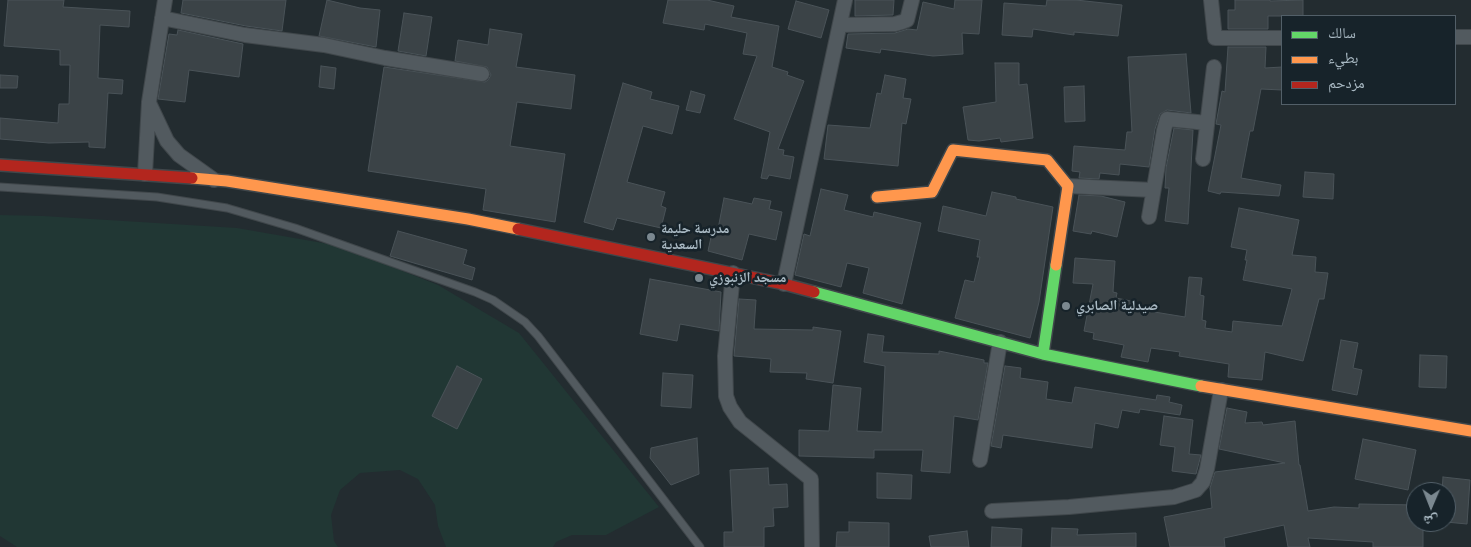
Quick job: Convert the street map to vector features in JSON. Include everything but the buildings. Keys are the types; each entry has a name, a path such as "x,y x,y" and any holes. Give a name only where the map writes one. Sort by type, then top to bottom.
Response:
{"main road":[{"path":"877,197 932,192 953,150 1047,160 1068,186 1043,354"},
{"path":"0,165 215,180 468,219 733,272 1043,354 1220,390 1471,431"}],"street":[{"path":"145,174 149,102 165,0"},
{"path":"784,284 845,0"},
{"path":"841,25 895,24 902,22 907,20 912,0"},
{"path":"1211,0 1215,38 1281,38"},
{"path":"162,18 245,35 324,45 385,58 482,74"},
{"path":"1456,37 1471,37"},
{"path":"1203,159 1214,67"},
{"path":"149,102 167,141 179,155 215,180"},
{"path":"1149,217 1167,119 1207,123"},
{"path":"1068,186 1153,190"},
{"path":"733,272 725,356 726,396 730,407 740,422 811,479 812,547"},
{"path":"980,460 1000,342"},
{"path":"992,511 1069,507 1174,497 1196,490 1203,482 1207,469 1220,390"}],"lane":[{"path":"0,187 157,197 227,208 304,232 493,300 525,322 538,336 700,547"}],"green space":[{"path":"0,215 237,228 340,246 438,285 519,333 659,507 606,535 572,535 556,542 553,547 446,547 438,526 435,505 418,479 400,470 360,473 340,490 331,515 334,541 338,547 17,547 0,536"}],"traffic: fast":[{"path":"1043,354 1056,265"},
{"path":"814,292 1043,354 1201,386"}],"traffic: slow":[{"path":"877,197 932,192 953,150 1047,160 1068,186 1056,265"},
{"path":"192,178 227,181 468,219 518,229"},
{"path":"1201,386 1471,431"}],"traffic: jam":[{"path":"0,165 192,178"},
{"path":"518,229 784,284 814,292"}],"place":[{"name":"مدرسة حليمة السعدية","path":"651,237"},
{"name":"مسجد الزنبوزي","path":"699,278"},
{"name":"صيدلية الصابري","path":"1066,306"}]}
